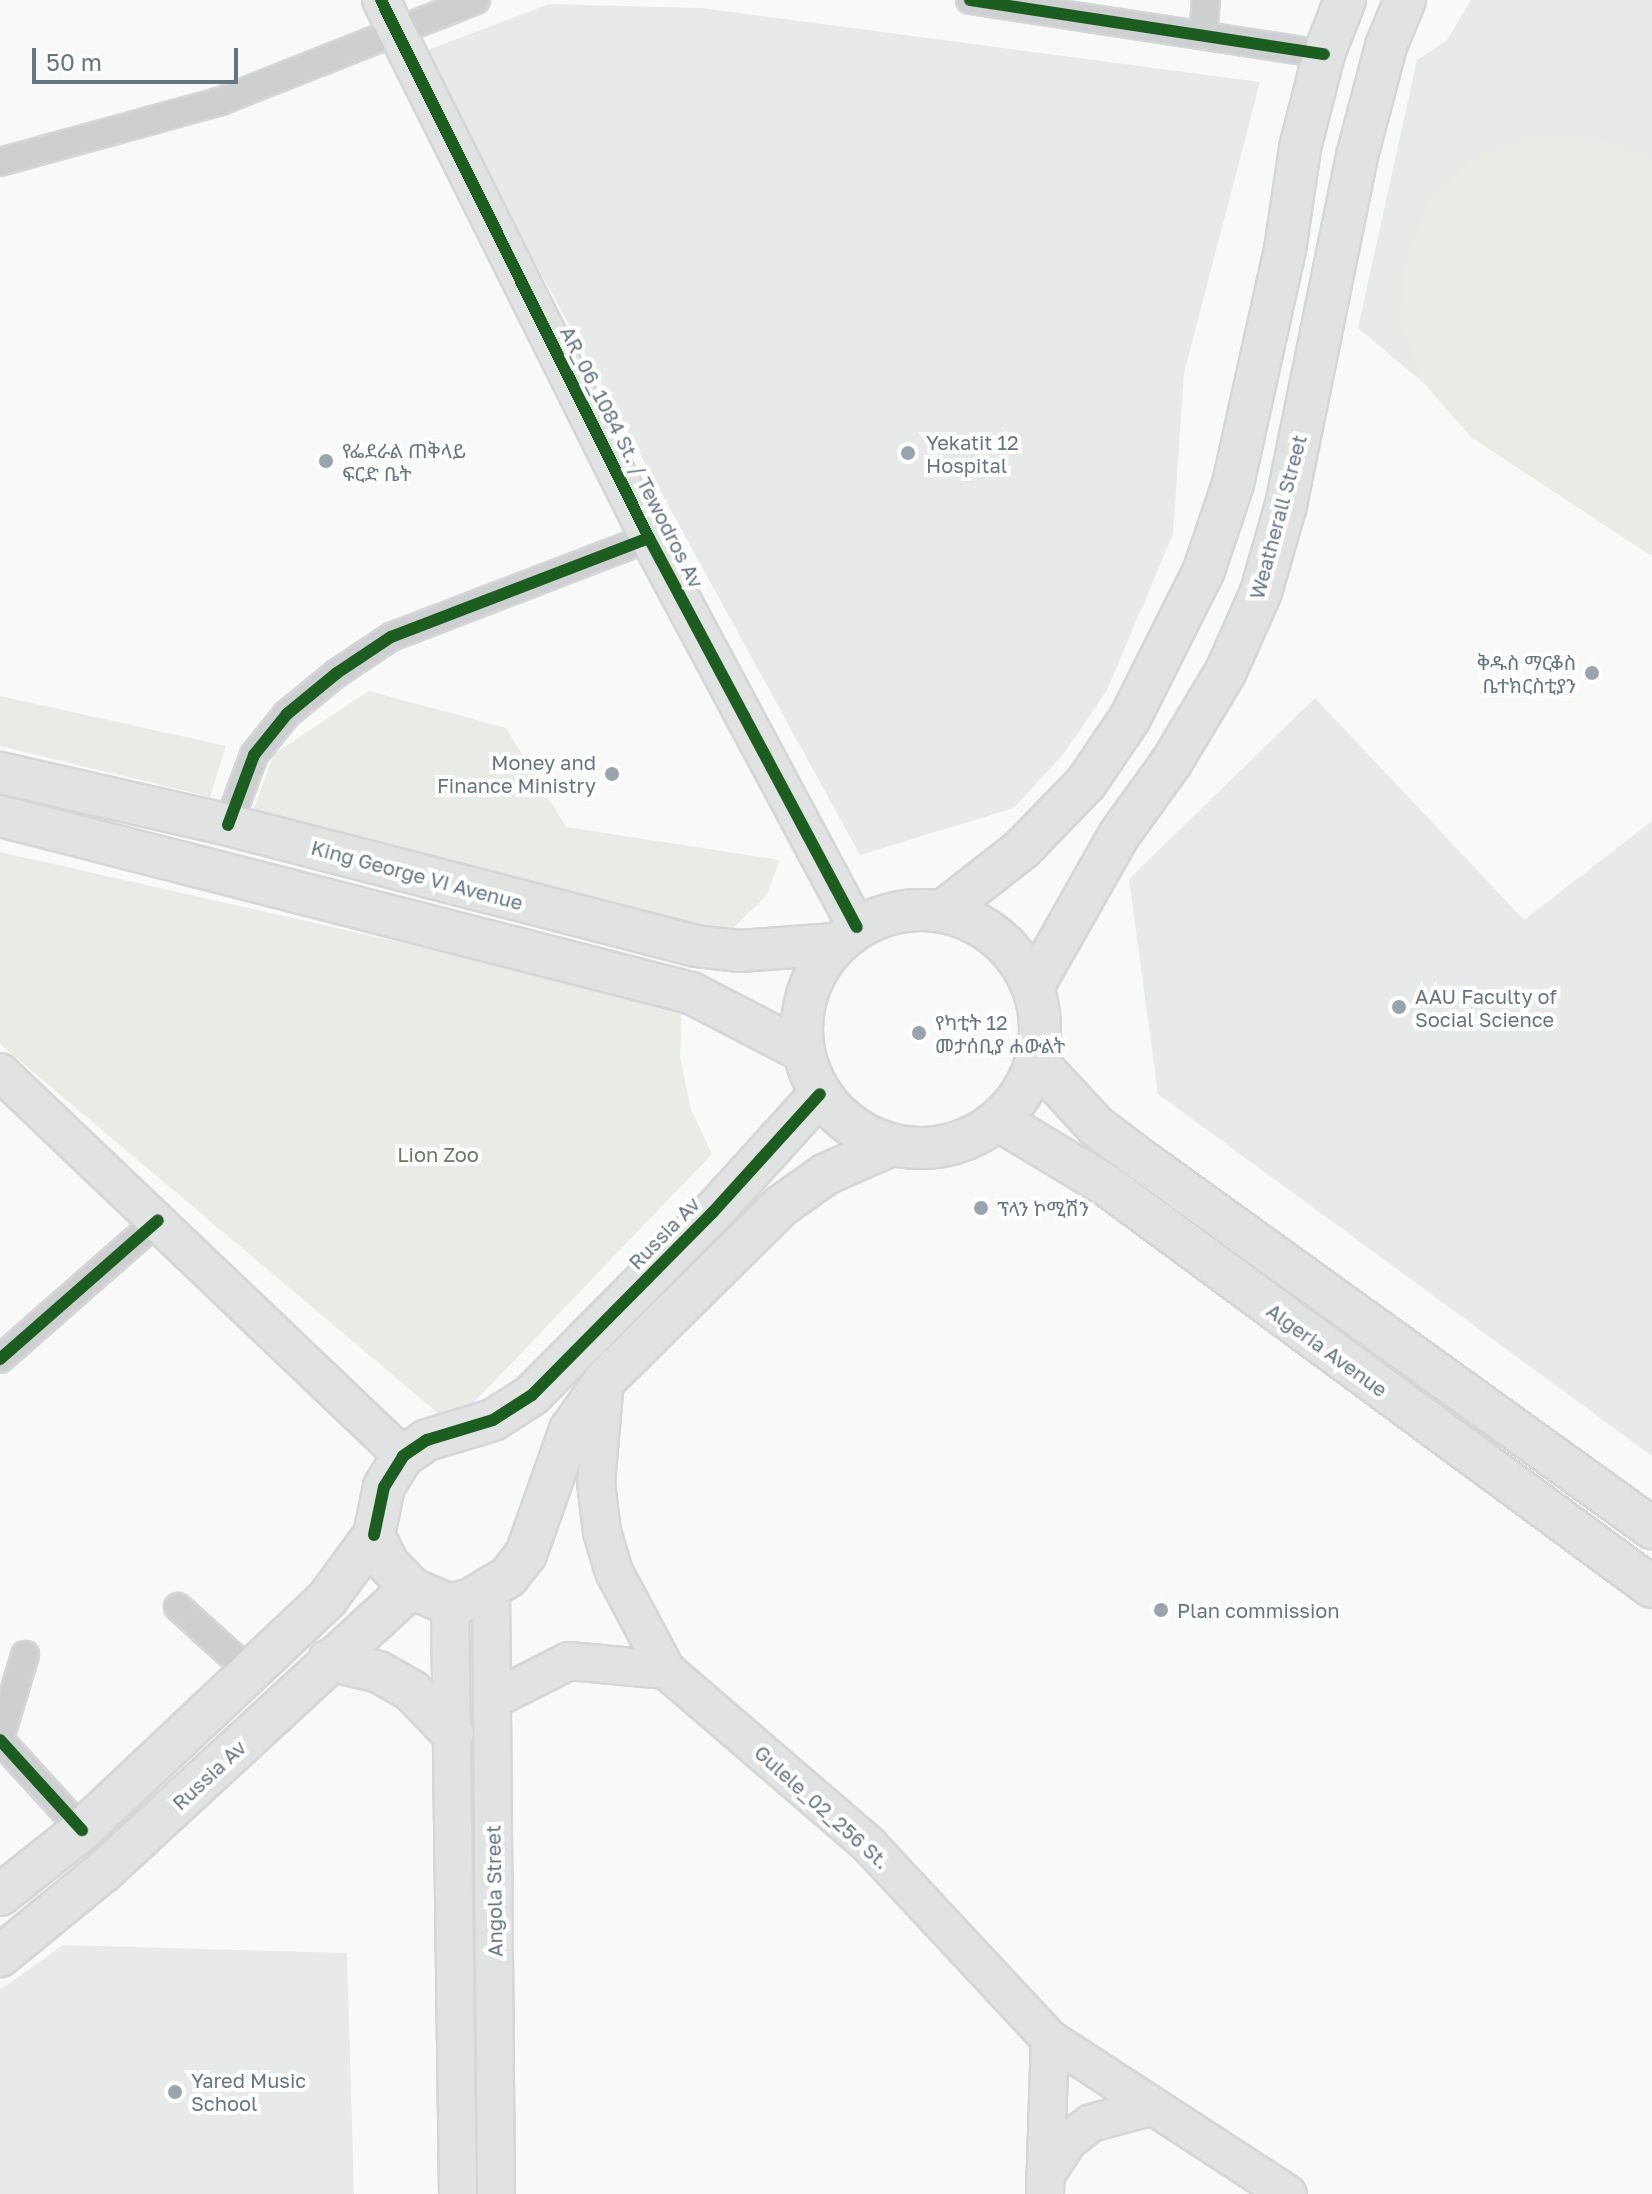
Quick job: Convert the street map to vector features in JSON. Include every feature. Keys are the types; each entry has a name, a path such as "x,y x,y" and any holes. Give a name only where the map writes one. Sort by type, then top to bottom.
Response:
{"main road":[{"name":"AR_06_1084 St. / Tewodros Av","path":"381,0 847,936"},
{"path":"944,910 1022,849 1086,783 1130,718 1204,570 1233,484 1324,54 1345,0"},
{"name":"Weatherall Street","path":"1033,987 1119,835 1171,763 1226,671 1261,592 1286,505 1357,156 1386,46 1405,0"},
{"path":"1204,570 1261,592"},
{"name":"King George VI Avenue","path":"0,773 228,825 695,946 739,951 847,936"},
{"path":"116,843 118,801"},
{"path":"0,816 116,843 691,993 803,1051"},
{"path":"374,1535 388,1564 411,1588 450,1605 491,1589 526,1554 570,1430 605,1380 781,1206 826,1174 892,1145 949,1145 998,1120 1020,1094 1036,1061 1042,1023 1033,987 1013,952 982,925 944,910 899,911 847,936 814,976 802,1012 803,1051 820,1094 851,1126 892,1145"},
{"path":"1036,1061 1096,1126 1652,1528"},
{"path":"0,1072 403,1456 384,1487 374,1535 327,1599 82,1830 0,1895"},
{"name":"Russia Av","path":"403,1456 427,1440 493,1420 532,1395 820,1094"},
{"name":"Algeria Avenue","path":"998,1120 1109,1187 1652,1587"},
{"path":"1282,1317 1306,1280"},
{"name":"Gulele_02_256 St.","path":"605,1380 596,1482 602,1532 614,1572 666,1670 868,1844 1050,2039 1150,2107 1288,2194"},
{"name":"Russia Av","path":"0,1956 182,1801 329,1660 411,1588"},
{"name":"Angola Street","path":"491,1589 496,2194"},
{"path":"450,1605 458,2194"},
{"path":"329,1660 379,1672 412,1691 453,1734"},
{"path":"492,1700 569,1661 666,1670"},
{"path":"1045,2186 1050,2039"},
{"path":"1045,2186 1068,2141 1091,2123 1150,2107"}],"street":[{"path":"0,162 221,101 476,0"},
{"path":"970,0 1324,54"},
{"path":"1203,34 1206,0"},
{"path":"228,825 254,755 287,714 337,673 391,637 649,538"},
{"path":"0,1359 158,1220"},
{"path":"178,1607 250,1672"},
{"path":"25,1655 0,1739 82,1830"}],"shaded area":[{"path":"1471,0 1652,0 1652,556 1471,437 1425,384 1358,328 1417,60 1447,40"},
{"name":"Yekatit 12 Hospital","path":"549,4 701,8 1260,82 1184,373 1173,534 1107,690 1065,752 1014,808 860,855 420,53"},
{"name":"AAU Faculty of Social Science","path":"1315,698 1524,920 1652,821 1652,1456 1158,1094 1129,879"},
{"name":"Yared Music School","path":"63,1945 347,1953 354,2194 0,2194 0,1990"}],"green space":[{"path":"1592,137 1652,159 1652,556 1471,437 1425,384 1399,322 1406,259 1429,201 1472,160 1527,138"},
{"path":"369,691 506,728 566,827 780,860 766,896 727,934 250,819 274,754"},
{"path":"0,696 226,746 210,797 0,746"},
{"name":"Lion Zoo","path":"0,852 682,1006 680,1057 691,1110 712,1154 452,1425 0,1044"}],"cycle path":[{"path":"381,0 649,538 857,927"},
{"path":"970,0 1324,54"},
{"path":"228,825 254,755 287,714 337,673 391,637 649,538"},
{"path":"374,1535 384,1487 403,1456 427,1440 493,1420 532,1395 713,1212 820,1094"},
{"path":"0,1359 158,1220"},
{"path":"0,1740 82,1830"}],"place":[{"name":"Yekatit 12 Hospital","path":"908,453"},
{"name":"የፌደራል ጠቅላይ ፍርድ ቤት","path":"326,461"},
{"name":"ቅዱስ ማርቆስ ቤተክርስቲያን","path":"1592,673"},
{"name":"Money and Finance Ministry","path":"612,774"},
{"name":"AAU Faculty of Social Science","path":"1399,1007"},
{"name":"የካቲት 12 መታሰቢያ ሐውልት","path":"919,1033"},
{"name":"ፕላን ኮሚሽን","path":"981,1208"},
{"name":"Plan commission","path":"1161,1610"},
{"name":"Yared Music School","path":"175,2092"}]}
